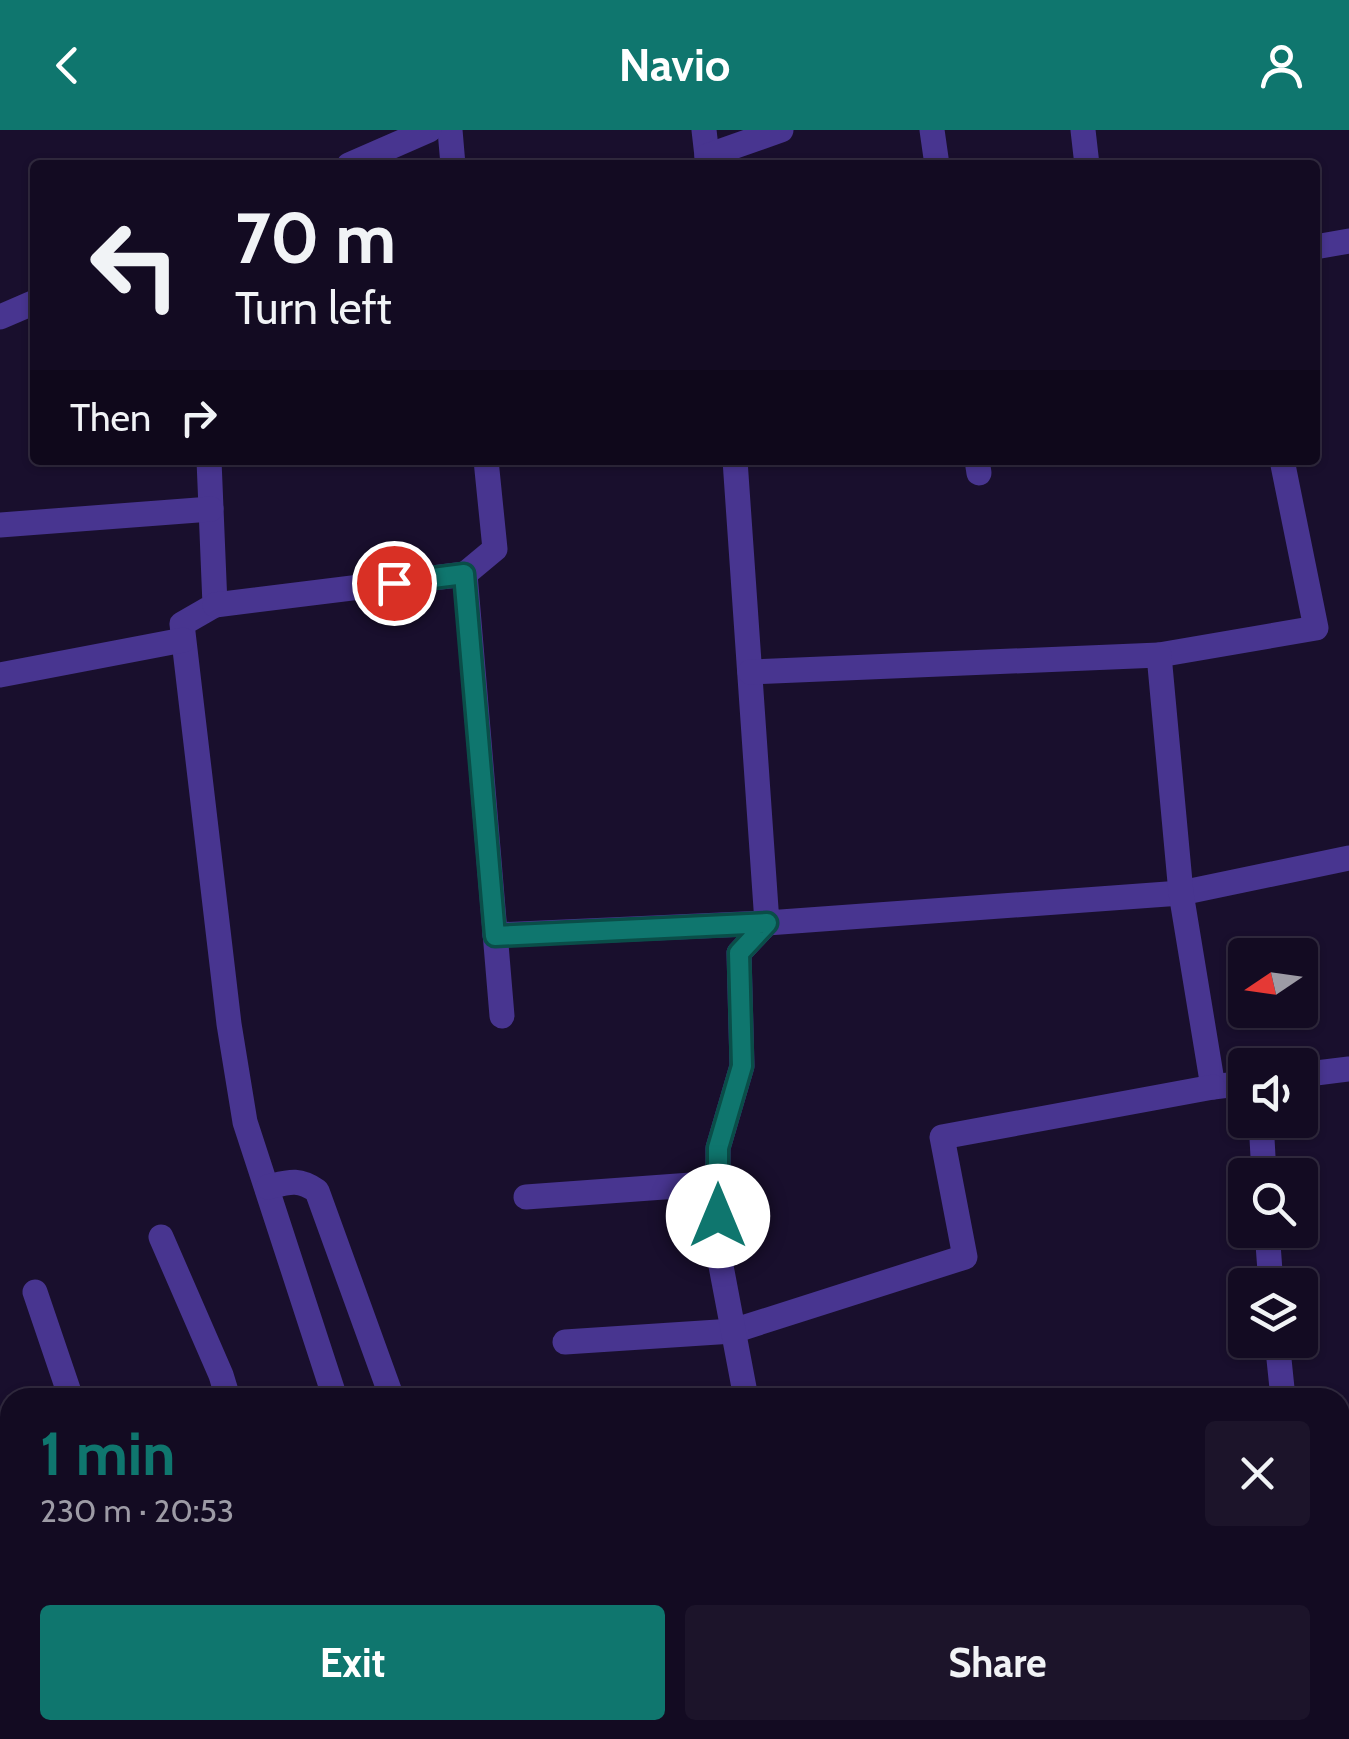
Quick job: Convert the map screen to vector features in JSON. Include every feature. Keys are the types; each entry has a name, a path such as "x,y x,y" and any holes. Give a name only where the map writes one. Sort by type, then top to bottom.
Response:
{"street":[{"path":"360,160 429,130"},
{"path":"450,130 453,160"},
{"path":"706,150 781,130"},
{"path":"932,130 935,160"},
{"path":"1082,130 1086,160"},
{"path":"1320,247 1349,240"},
{"path":"0,318 30,304"},
{"path":"209,465 215,605"},
{"path":"332,1388 245,1122 229,1024 182,624 215,605 464,574 495,548 487,465"},
{"path":"735,465 767,923 739,953 742,1066 718,1148 718,1250 744,1388"},
{"path":"750,672 1159,655 1316,628 1283,465"},
{"path":"0,525 211,509"},
{"path":"464,574 502,1016"},
{"path":"0,676 183,640"},
{"path":"1159,655 1181,892 1213,1087"},
{"path":"495,936 767,923 1181,892 1349,858"},
{"path":"1318,1073 1349,1068"},
{"path":"565,1342 733,1331 965,1257 942,1138 1228,1085"},
{"path":"268,1187 292,1181 306,1183 318,1191 388,1388"},
{"path":"526,1197 719,1183"},
{"path":"161,1237 225,1388"},
{"path":"35,1292 68,1388"},
{"path":"1279,1358 1282,1388"}],"route":[{"path":"394,583 464,574 495,936 767,923 739,953 742,1066 718,1148 718,1216"}]}
